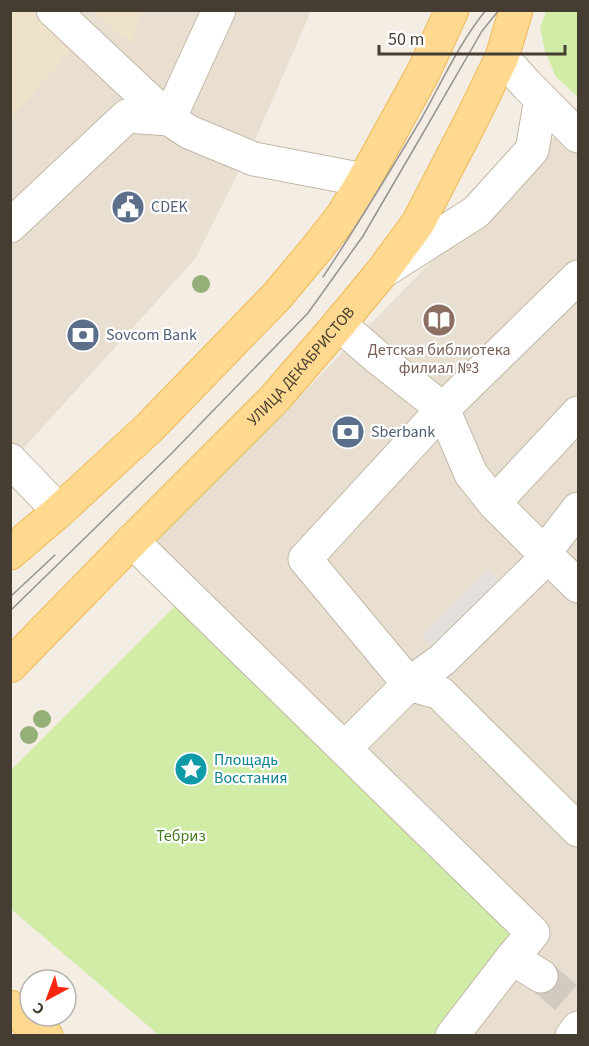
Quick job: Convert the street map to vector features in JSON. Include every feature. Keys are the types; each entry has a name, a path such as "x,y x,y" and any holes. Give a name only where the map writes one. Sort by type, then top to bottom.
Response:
{"main road":[{"path":"10,553 149,428 277,296 343,215 424,71 452,10"},
{"name":"УЛИЦА ДЕКАБРИСТОВ","path":"10,666 275,398 382,272 418,223 472,119 502,57 516,10"},
{"path":"10,1007 46,1035"}],"lane":[{"path":"53,10 169,119 189,132 254,159 364,180"},
{"path":"169,119 219,10"},
{"path":"502,57 579,136"},
{"path":"382,272 476,212 532,150 541,99"},
{"path":"10,226 127,116 169,119"},
{"path":"579,277 443,409 305,560 409,684 440,693 579,830"},
{"path":"339,324 443,409 471,474 494,503 579,586"},
{"path":"494,503 579,413"},
{"path":"10,460 59,511"},
{"path":"345,748 409,684 442,660 538,566 544,553 579,509"},
{"path":"132,541 533,933 452,1035"},
{"path":"512,958 541,976"}],"shaded area":[{"path":"11,11 311,11 258,133 195,259 11,462"},
{"path":"11,11 35,11 74,46 11,119"},
{"path":"92,11 141,11 132,45"},
{"path":"573,118 578,122 578,1035 463,1035 150,548"},
{"path":"488,569 502,583 437,652 422,636"}],"green space":[{"path":"546,11 578,11 578,97 556,77 545,51 540,28"},
{"name":"Тебриз","path":"179,602 522,934 440,1035 160,1036 11,909 11,770"}],"tunnel":[{"path":"541,976 577,1007"}],"tram line":[{"path":"323,277 420,121 459,50 486,10"},
{"path":"10,611 170,455 308,313 363,236 482,31 499,10"},
{"path":"10,597 55,555"}],"place":[{"name":"CDEK","path":"128,207"},
{"name":"Детская библиотека филиал №3","path":"439,320"},
{"name":"Sovcom Bank","path":"83,335"},
{"name":"Sberbank","path":"348,432"},
{"name":"Площадь Восстания","path":"191,769"}]}
